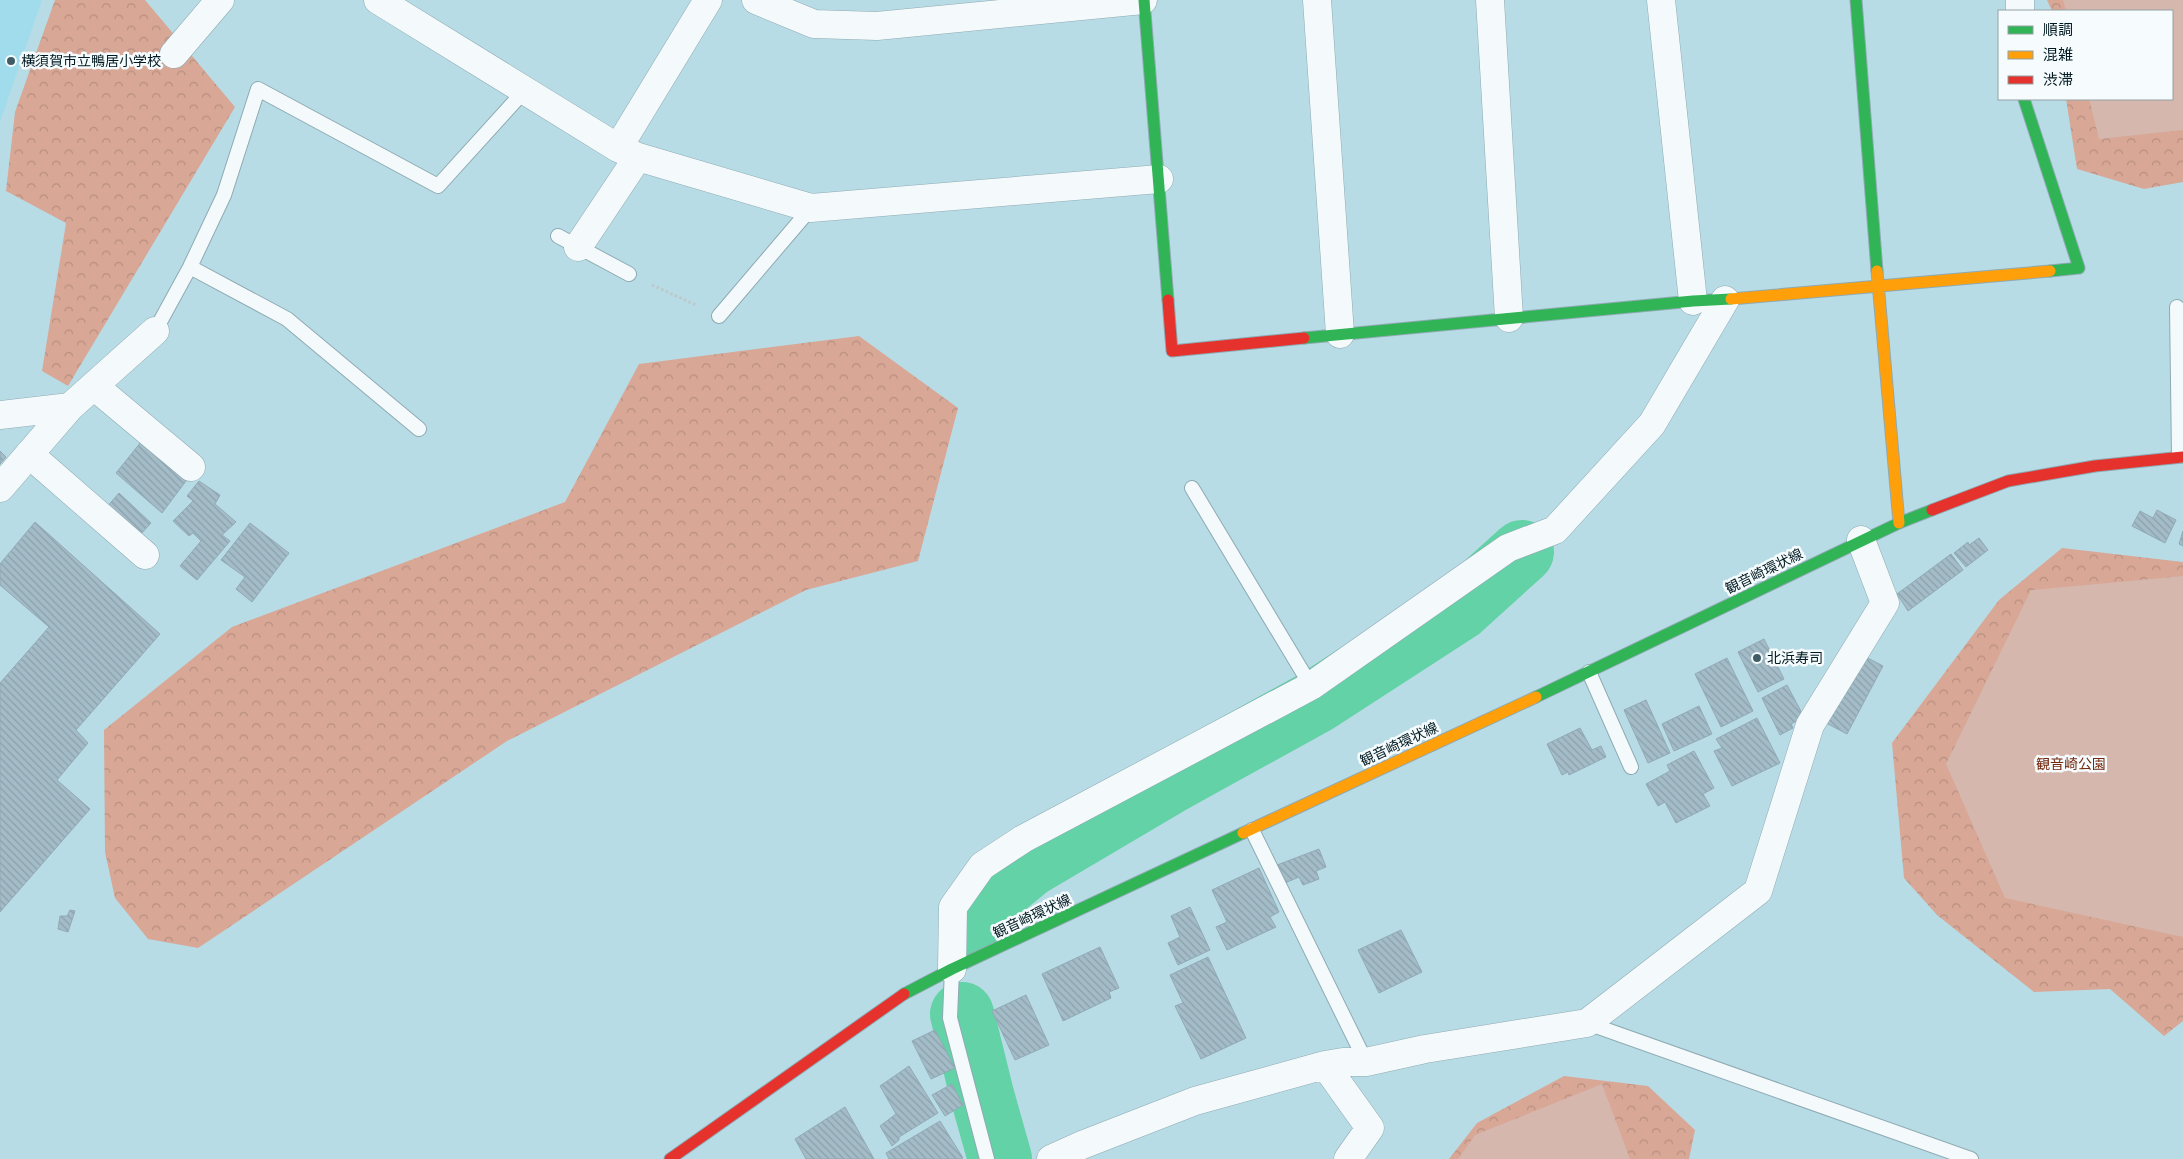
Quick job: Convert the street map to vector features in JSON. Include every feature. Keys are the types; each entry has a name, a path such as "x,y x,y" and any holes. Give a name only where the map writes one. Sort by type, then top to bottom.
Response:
{"street":[{"path":"174,54 220,0"},
{"path":"378,0 628,152 811,208 1159,179"},
{"path":"568,242 628,152 708,0"},
{"path":"756,0 814,24 876,26 1143,0 1172,351 1693,301 1725,300 2079,268 2024,100"},
{"path":"1317,0 1340,334"},
{"path":"1490,0 1509,318"},
{"path":"1661,0 1693,301"},
{"path":"1856,0 1878,286 1899,523"},
{"path":"952,969 953,907 982,866 1024,839 1311,686 1508,548 1555,530 1652,424 1725,300"},
{"path":"0,488 70,407 155,331"},
{"path":"94,386 191,467"},
{"path":"0,415 70,407"},
{"path":"29,454 145,555"},
{"name":"観音崎環状線","path":"670,1159 901,995 952,969 1589,672 1861,540 1899,523 2008,481 2094,466 2181,456"},
{"path":"1051,1159 1082,1144 1195,1101 1325,1065 1343,1062 1366,1062 1425,1049 1587,1023 1758,891 1810,725 1885,603 1861,540"},
{"path":"1325,1065 1370,1128 1348,1159"}],"lane":[{"path":"155,331 190,267 224,194 258,89 438,186 524,90"},
{"path":"719,316 811,208"},
{"path":"568,242 629,274"},
{"path":"190,267 287,319 419,429"},
{"path":"2177,307 2181,456"},
{"path":"1192,488 1311,686"},
{"path":"1589,672 1631,767"},
{"path":"1252,830 1366,1062"},
{"path":"952,969 950,1018 987,1159"},
{"path":"1587,1023 1970,1159"}],"path":[{"path":"629,274 719,316"}],"shaded area":[{"name":"横須賀市立鴨居小学校","path":"0,0 42,0 0,122"}],"green space":[{"path":"55,0 145,0 235,107 68,386 42,371 66,223 6,191 15,112"},
{"path":"2047,0 2183,0 2183,182 2144,189 2077,169 2066,100 2173,100 2173,10 2052,10"},
{"path":"2063,0 2183,0 2183,130 2099,139 2089,100 2173,100 2173,10 2066,10"},
{"path":"859,336 958,408 918,561 806,590 507,741 198,948 148,939 115,898 105,852 104,730 232,627 565,502 639,364"},
{"name":"観音崎公園","path":"2062,548 2183,562 2183,1021 2164,1036 2110,989 2034,992 1937,915 1904,878 1892,743 1999,600"},
{"name":"観音崎公園","path":"2183,576 2183,937 2005,898 1946,764 2031,590"},
{"path":"1564,1076 1648,1086 1695,1130 1689,1159 1449,1159 1477,1123"},
{"path":"1602,1084 1630,1159 1458,1159 1475,1135"}],"building":[{"path":"141,442 186,481 162,513 116,473"},
{"path":"0,451 6,457 0,464"},
{"path":"199,481 220,495 215,504 236,522 222,535 230,541 197,580 180,566 201,541 193,533 189,536 173,521 193,501 187,496"},
{"path":"119,493 151,523 139,536 105,509"},
{"path":"2157,510 2176,520 2165,543 2132,526 2140,511 2153,518"},
{"path":"35,522 160,634 76,730 88,743 57,780 90,809 0,912 0,683 49,627 0,585 0,564"},
{"path":"250,523 289,553 252,602 236,589 245,577 221,560"},
{"path":"2183,531 2183,546 2179,544"},
{"path":"1979,538 1988,550 1966,567 1954,553 1968,542 1969,545"},
{"path":"1951,554 1963,570 1908,611 1897,594"},
{"path":"1764,639 1784,679 1758,692 1738,652"},
{"path":"1864,656 1883,666 1847,734 1826,723"},
{"path":"1727,658 1753,711 1721,727 1695,674"},
{"path":"1787,685 1804,717 1791,724 1793,728 1780,735 1762,698"},
{"path":"1646,700 1670,753 1648,763 1624,710"},
{"path":"1699,706 1712,734 1674,751 1662,724"},
{"path":"1757,718 1780,763 1732,786 1714,751 1722,748 1716,739"},
{"path":"1580,728 1592,750 1601,746 1606,757 1569,775 1568,772 1562,775 1547,744"},
{"path":"1694,751 1714,788 1703,794 1710,806 1676,823 1665,802 1658,806 1646,784 1670,771 1667,765"},
{"path":"1319,849 1326,867 1316,871 1319,879 1303,885 1299,877 1285,883 1277,865"},
{"path":"1259,868 1279,912 1270,917 1276,927 1227,950 1216,927 1227,922 1212,890"},
{"path":"1190,907 1210,950 1178,965 1168,943 1180,937 1171,916"},
{"path":"70,910 75,911 68,932 58,929 60,916 67,916"},
{"path":"1401,930 1422,972 1379,993 1358,950"},
{"path":"1100,947 1119,988 1109,992 1111,998 1063,1021 1042,974"},
{"path":"1208,957 1246,1038 1201,1059 1175,1006 1183,1003 1170,975"},
{"path":"1026,995 1049,1045 1015,1060 992,1011"},
{"path":"935,1030 955,1068 931,1079 912,1041"},
{"path":"909,1066 938,1113 899,1137 899,1140 892,1146 880,1126 896,1114 880,1086"},
{"path":"952,1084 963,1105 945,1116 932,1095"},
{"path":"845,1107 874,1159 806,1159 795,1139"},
{"path":"940,1121 963,1158 889,1159 886,1153"}],"waterway":[{"path":"976,926 987,900 1028,866 1172,781 1317,701 1459,609 1522,552"},
{"path":"962,1014 1000,1159"}],"traffic: fast":[{"path":"1144,0 1168,300"},
{"path":"1856,0 1877,271"},
{"path":"2024,100 2079,268 2050,271"},
{"path":"1304,338 1731,299"},
{"path":"1536,697 1899,523 1932,510"},
{"path":"904,994 952,969 1243,833"}],"traffic: slow":[{"path":"1877,271 1899,523"},
{"path":"1731,299 2050,271"},
{"path":"1243,833 1536,697"}],"traffic: jam":[{"path":"1168,300 1172,351 1304,338"},
{"path":"1932,510 2008,481 2095,466 2183,457"},
{"path":"670,1159 904,994"}],"place":[{"name":"横須賀市立鴨居小学校","path":"11,61"},
{"name":"北浜寿司","path":"1757,658"}]}
